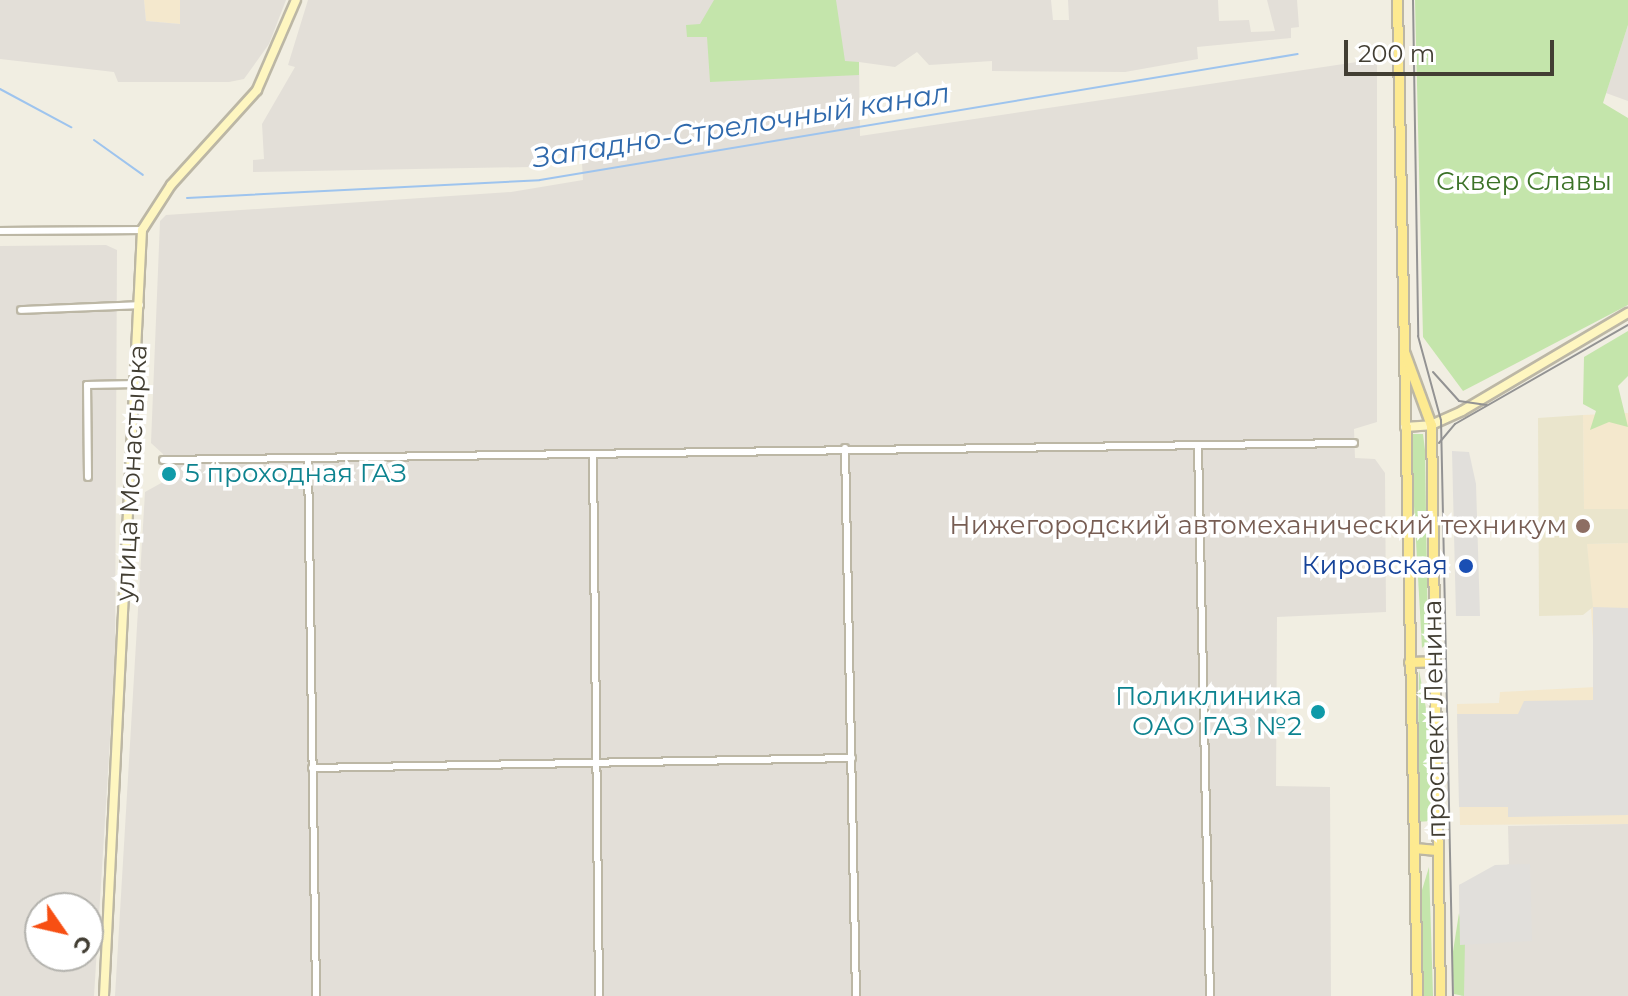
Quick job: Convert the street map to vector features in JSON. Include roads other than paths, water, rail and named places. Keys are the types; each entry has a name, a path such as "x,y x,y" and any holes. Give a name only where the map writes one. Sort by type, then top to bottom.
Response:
{"main road":[{"name":"проспект Ленина","path":"1397,0 1417,996"},
{"name":"проспект Ленина","path":"1404,351 1431,425 1440,996"},
{"path":"1409,662 1433,661"},
{"path":"1414,848 1437,850"}],"street":[{"path":"0,231 142,230 171,185 257,90 296,0"},
{"name":"улица Монастырка","path":"104,996 137,384 142,230"},
{"path":"21,310 140,305"},
{"path":"1405,427 1431,425 1628,313"},
{"path":"88,477 87,385 137,384"},
{"path":"163,460 593,457 845,448 1354,443"},
{"path":"1198,446 1210,996"},
{"path":"845,448 856,996"},
{"path":"593,457 599,996"},
{"path":"308,460 316,996"},
{"path":"312,768 852,758"}],"waterway":[{"name":"Западно-Стрелочный канал","path":"187,198 540,180 1298,54"},
{"name":"Западно-Стрелочный канал","path":"0,89 71,127"},
{"name":"Западно-Стрелочный канал","path":"94,140 143,175"}],"tram line":[{"path":"1413,0 1418,336 1441,420 1453,996"},
{"path":"1439,443 1455,424 1628,325"},
{"path":"1433,372 1459,401 1487,405"}],"place":[{"name":"5 проходная ГАЗ","path":"169,474"},
{"name":"Нижегородский автомеханический техникум","path":"1583,526"},
{"name":"Кировская","path":"1466,566"},
{"name":"Поликлиника ОАО ГАЗ №2","path":"1318,712"}],"park label":[{"name":"Сквер Славы","path":"1524,182"}]}
